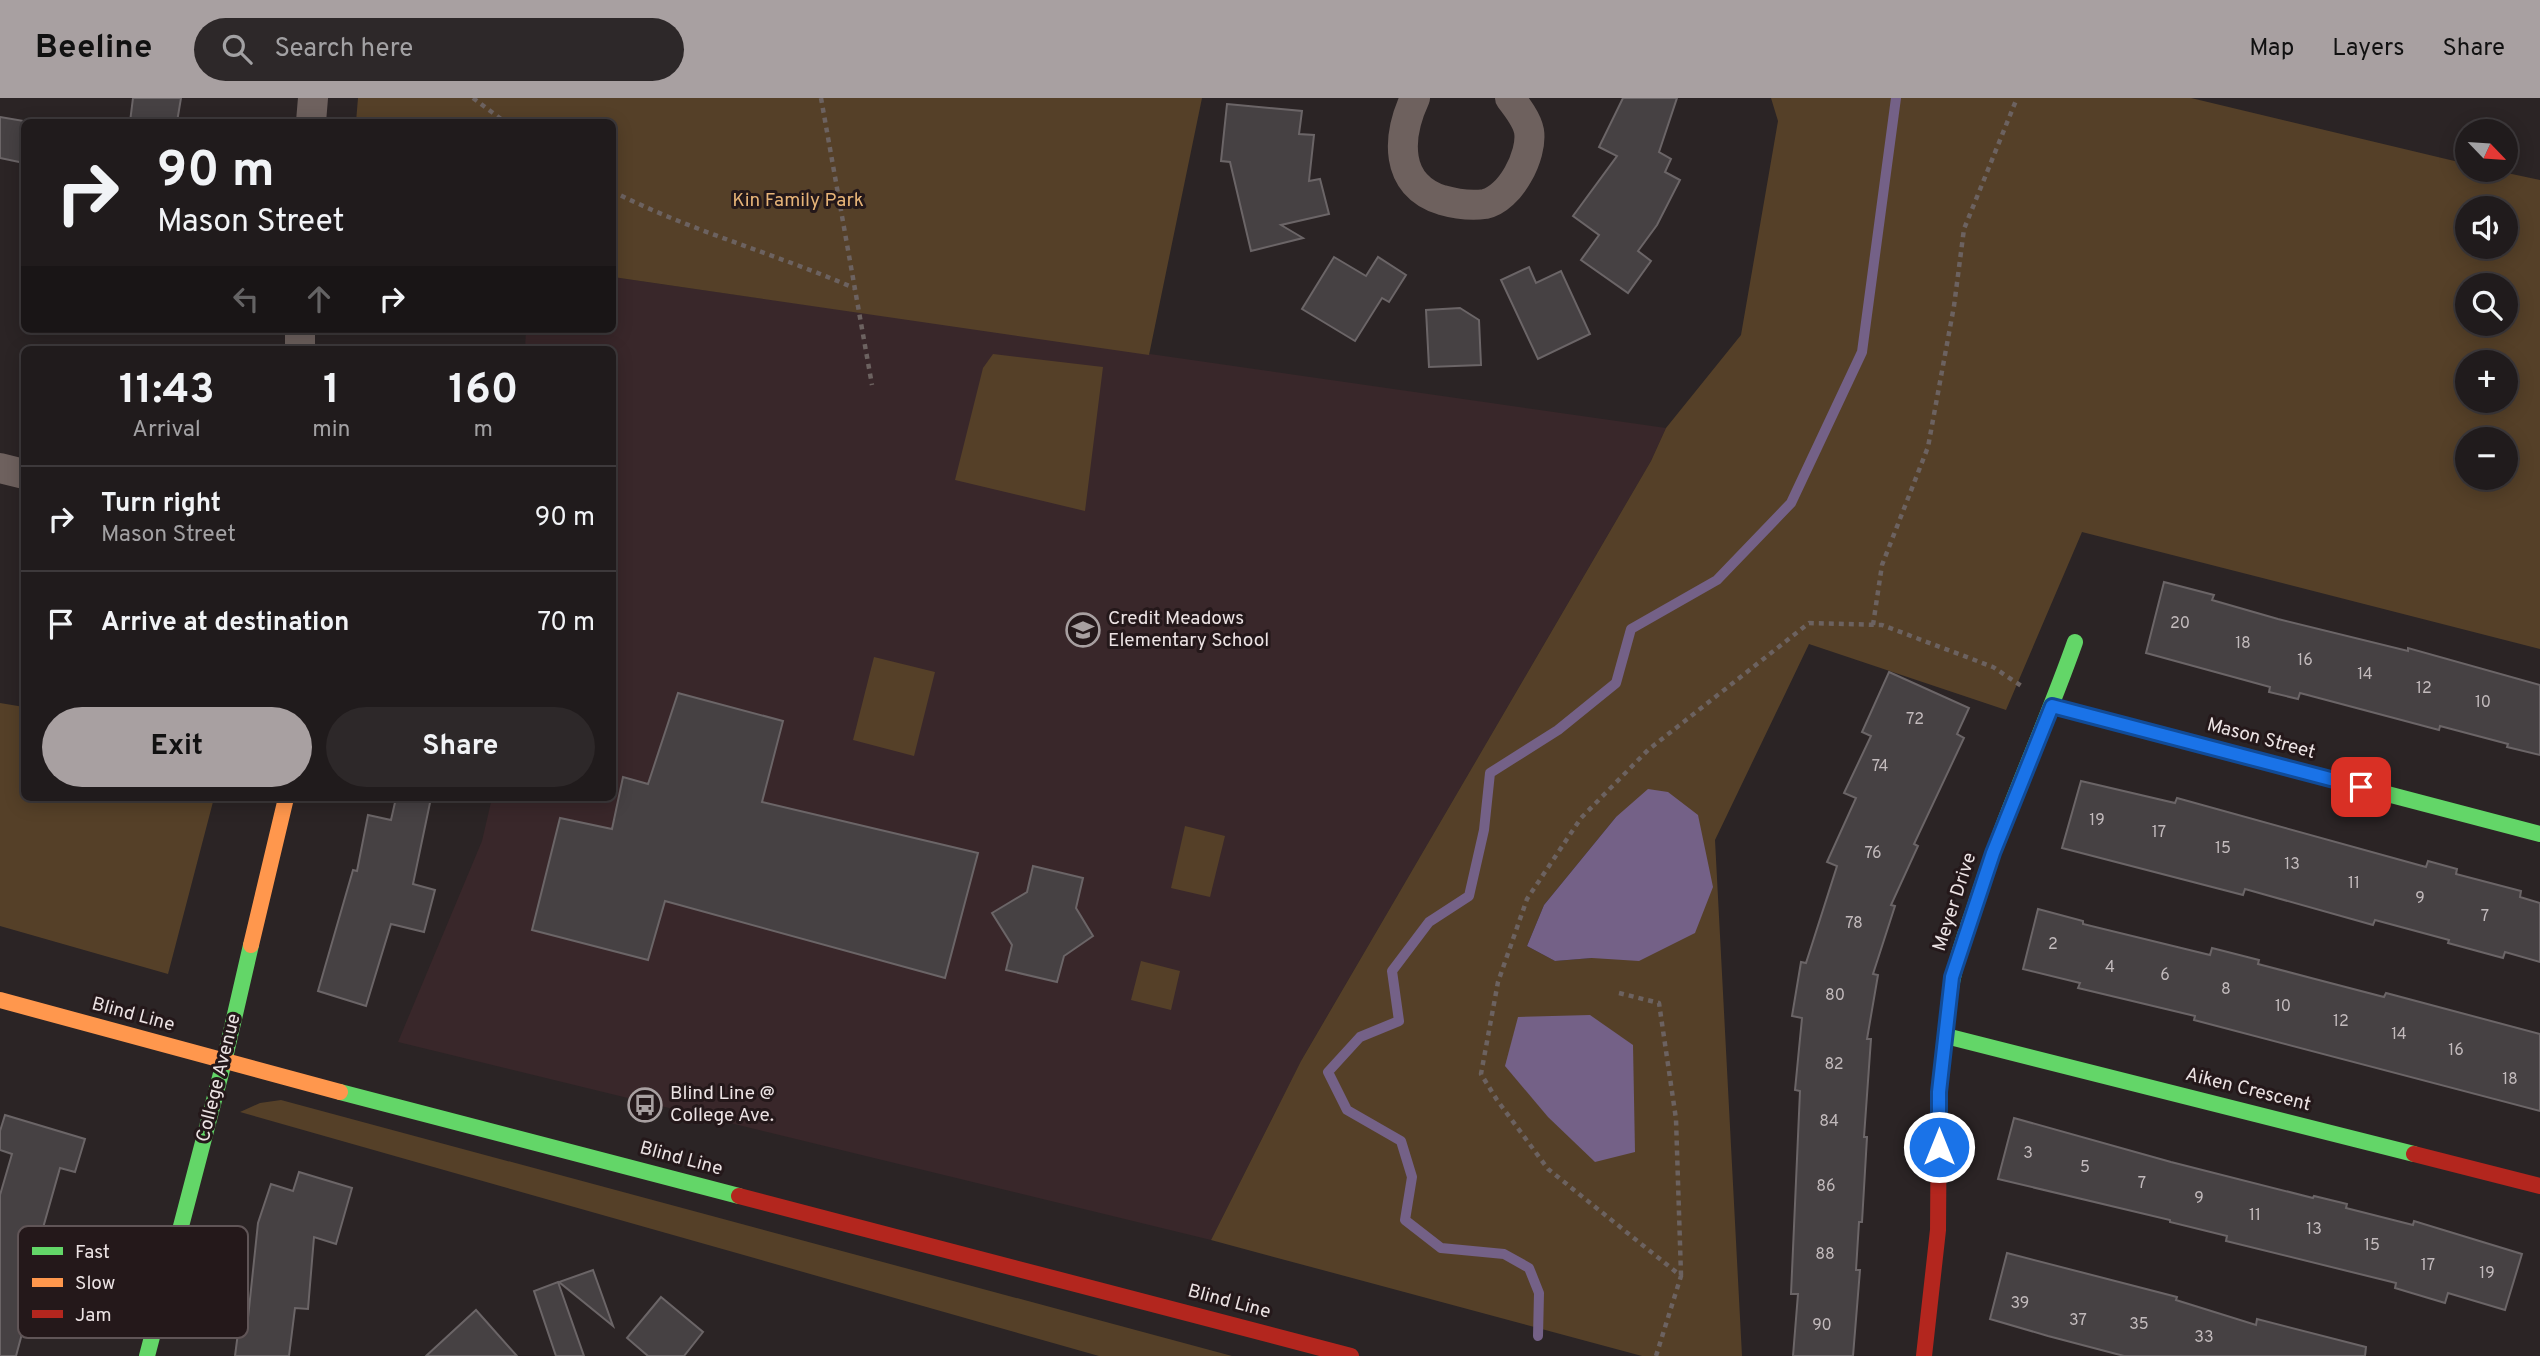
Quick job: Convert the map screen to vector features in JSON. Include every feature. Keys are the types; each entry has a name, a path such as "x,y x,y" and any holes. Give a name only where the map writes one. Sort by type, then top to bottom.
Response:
{"street":[{"path":"311,119 313,98"},
{"path":"1415,98 1409,111 1402,153 1408,175 1426,195 1456,205 1487,204 1513,185 1526,156 1528,131 1510,98"},
{"path":"0,468 21,473"},
{"name":"Meyer Drive","path":"1924,1356 1938,1230 1939,1092 1952,977 1993,853 2075,642"},
{"name":"Mason Street","path":"2052,706 2540,834"},
{"name":"College Avenue","path":"180,1226 224,1062 285,801"},
{"name":"Blind Line","path":"0,1000 224,1062 1352,1356"},
{"name":"Aiken Crescent","path":"1946,1036 2540,1186"},
{"name":"College Avenue","path":"146,1356 151,1338"}],"path":[{"path":"473,98 501,119"},
{"path":"821,98 872,385"},
{"path":"1873,625 1882,565 1928,447 1954,306 1964,229 2017,98"},
{"path":"616,193 653,212 801,265 855,289"},
{"path":"1681,1276 1548,1169 1497,1100 1481,1073 1498,982 1527,899 1580,818 1648,750 1809,623 1882,625 1993,667 2052,706"},
{"path":"1619,993 1659,1003 1676,1119 1681,1276 1656,1356"}],"shaded area":[{"name":"Credit Meadows Elementary School","path":"616,277 1666,428 1651,461 1301,1061 1211,1240 398,1042 482,841 491,801 616,801 616,346 525,346 526,333 616,333"},
{"path":"1648,789 1668,792 1698,815 1713,887 1695,933 1639,961 1592,958 1555,961 1527,946 1544,905 1616,817"},
{"path":"1590,1015 1633,1045 1635,1152 1595,1162 1548,1117 1505,1066 1518,1017"}],"green space":[{"name":"Kin Family Park","path":"358,98 1202,98 1149,355 616,277 616,119 356,119"},
{"path":"1771,98 2191,98 2455,161 2455,182 2518,182 2518,175 2540,180 2540,649 2082,532 2006,710 1809,644 1715,840 1742,1356 1642,1356 1211,1240 1301,1061 1651,461 1666,428 1741,335 1778,121","holes":["1616,817 1592,958 1555,961 1527,946 1544,905"]},
{"path":"993,354 1103,367 1085,511 955,480 983,368"},
{"path":"874,657 935,672 914,756 853,740"},
{"path":"0,703 21,706 21,801 213,801 168,974 0,926"},
{"path":"1185,826 1225,836 1210,897 1171,888"},
{"path":"1141,961 1180,971 1171,1010 1131,1000"},
{"path":"281,1100 1232,1356 1099,1356 240,1112 260,1103"}],"building":[{"path":"133,98 181,98 178,119 130,119"},
{"path":"1623,98 1677,98 1659,152 1671,159 1665,172 1680,180 1657,225 1638,251 1651,261 1628,293 1581,260 1599,235 1573,216 1617,156 1599,147"},
{"path":"1227,104 1302,111 1299,134 1314,135 1309,181 1320,179 1329,214 1281,225 1303,238 1251,251 1230,162 1221,161"},
{"path":"0,117 21,120 21,162 0,158"},
{"path":"1334,257 1366,276 1378,257 1406,275 1389,302 1382,298 1355,341 1302,309"},
{"path":"1529,267 1536,283 1561,271 1590,334 1538,359 1501,280"},
{"path":"1460,308 1479,320 1481,365 1429,367 1426,310"},
{"path":"2164,582 2214,595 2212,600 2278,619 2408,651 2408,648 2540,685 2540,755 2440,726 2439,730 2300,693 2298,699 2269,692 2270,687 2146,653"},
{"path":"1889,672 1969,708 1957,734 1964,738 1914,844 1918,846 1891,905 1895,906 1873,974 1878,975 1867,1039 1871,1039 1864,1137 1867,1137 1862,1222 1859,1222 1856,1270 1860,1270 1853,1356 1793,1356 1798,1294 1791,1294 1800,1091 1795,1090 1802,1018 1792,1016 1801,962 1806,963 1837,866 1827,862 1856,798 1844,793 1871,736 1862,732"},
{"path":"678,693 783,721 762,802 978,853 945,978 665,901 648,960 532,930 560,818 612,829 623,777 648,784"},
{"path":"2081,781 2175,803 2177,798 2426,867 2428,861 2457,869 2456,874 2521,891 2520,897 2540,903 2540,962 2505,952 2503,958 2375,920 2373,925 2245,889 2243,895 2062,848"},
{"path":"395,801 430,801 413,884 435,890 424,932 391,924 366,1006 318,991 353,870 357,871 368,815 391,820"},
{"path":"1033,866 1083,878 1076,908 1093,936 1064,956 1057,982 1006,970 1012,945 992,913 1027,892"},
{"path":"2038,909 2083,921 2083,924 2210,955 2212,948 2315,979 2384,997 2386,993 2540,1034 2540,1111 2194,1020 2195,1016 2078,988 2080,983 2023,969"},
{"path":"5,1115 85,1139 75,1172 60,1168 44,1226 18,1226 18,1338 21,1338 16,1356 0,1356 0,1195 12,1154 0,1150 0,1131"},
{"path":"2014,1118 2171,1162 2347,1204 2346,1208 2413,1225 2414,1221 2522,1254 2505,1310 2448,1293 2445,1303 2395,1288 2396,1283 2226,1241 2227,1236 2170,1220 1998,1179"},
{"path":"299,1172 352,1188 336,1244 314,1237 308,1309 295,1308 289,1356 235,1356 237,1338 248,1338 258,1223 271,1184 293,1191"},
{"path":"2007,1253 2177,1297 2176,1300 2256,1325 2257,1319 2366,1347 2365,1356 2124,1356 2048,1336 1990,1319"},
{"path":"593,1270 613,1326 559,1282"},
{"path":"558,1282 584,1356 556,1356 534,1291"},
{"path":"661,1297 703,1332 684,1356 648,1356 627,1338"},
{"path":"476,1310 517,1356 426,1356"}],"waterway":[{"path":"1538,1336 1539,1293 1529,1268 1504,1254 1441,1248 1405,1220 1412,1177 1401,1141 1347,1110 1328,1072 1360,1037 1399,1021 1392,971 1429,922 1469,896 1484,830 1490,773 1558,730 1616,683 1631,629 1717,580 1791,503 1862,352 1896,98"}],"traffic: fast":[{"path":"1949,1001 1960,951 1987,870 2075,642"},
{"path":"2052,706 2540,834"},
{"path":"181,1226 251,945"},
{"path":"1946,1036 2414,1154"},
{"path":"340,1092 739,1196"},
{"path":"147,1356 152,1338"}],"traffic: slow":[{"path":"251,945 285,801"},
{"path":"0,1000 340,1092"}],"traffic: jam":[{"path":"1924,1356 1938,1230 1939,1092 1949,1001"},
{"path":"2414,1154 2540,1186"},
{"path":"739,1196 1351,1356"}],"place":[{"name":"Credit Meadows Elementary School","path":"1083,630"},
{"name":"Blind Line @ College Ave.","path":"645,1105"}],"route":[{"path":"1939,1147 1939,1092 1952,977 1993,853 2052,706 2361,787"}]}
